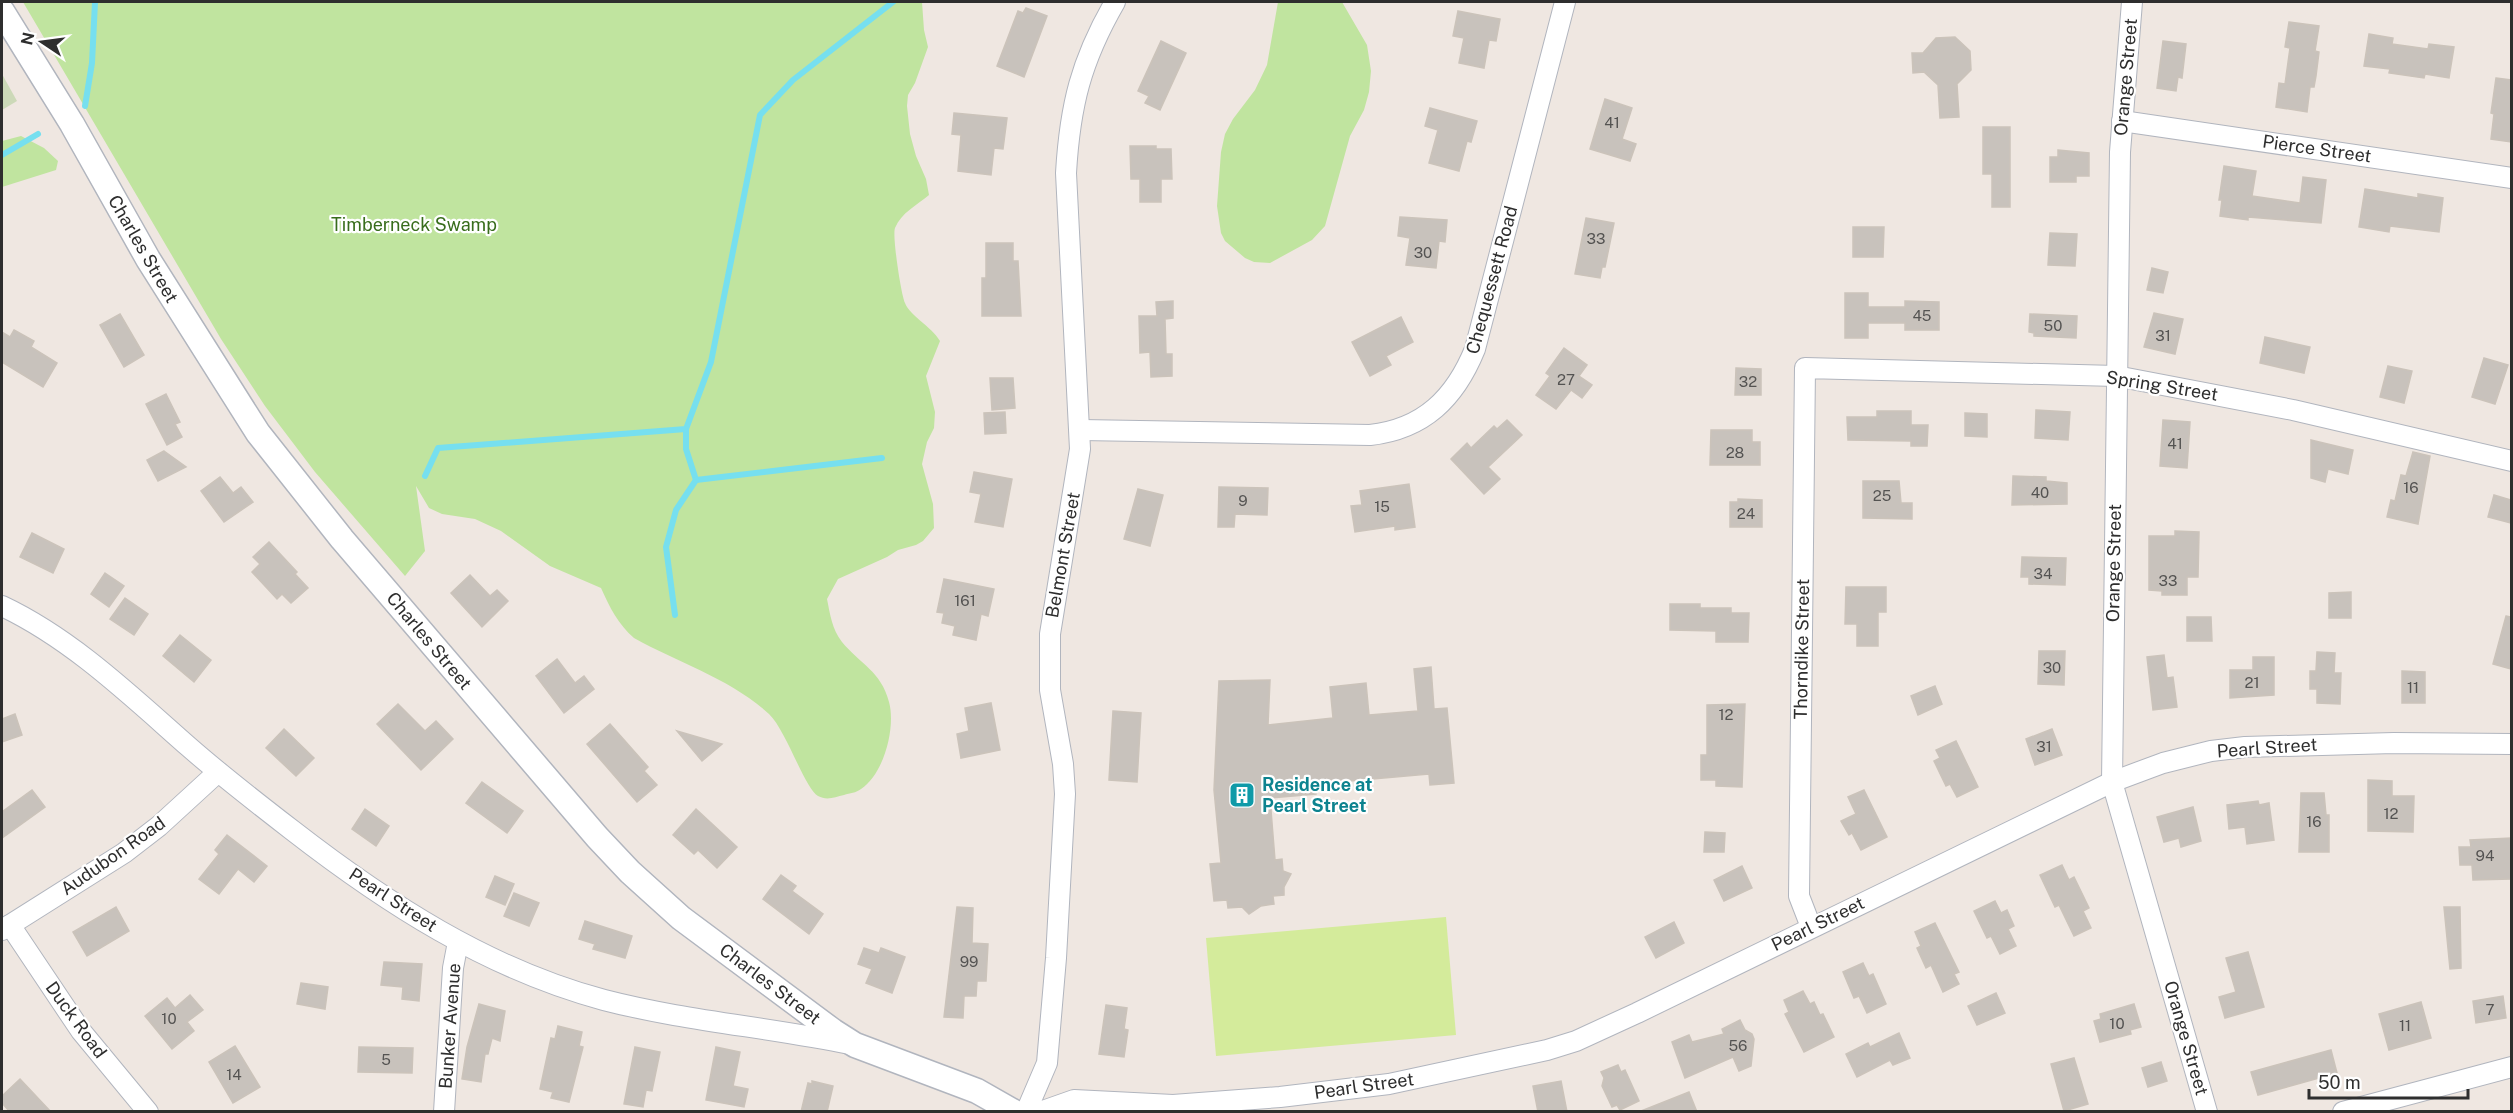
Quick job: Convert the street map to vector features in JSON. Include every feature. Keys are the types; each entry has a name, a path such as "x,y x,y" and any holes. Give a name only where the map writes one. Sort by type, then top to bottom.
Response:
{"street":[{"name":"Belmont Street","path":"1026,1112 1047,1063 1056,958 1065,794 1063,764 1050,690 1050,634 1059,568 1078,474 1081,429 1066,173 1068,147 1074,103 1084,64 1115,2"},
{"name":"Chequessett Road","path":"1081,429 1370,435 1407,426 1440,405 1464,375 1475,349 1565,2"},
{"name":"Orange Street","path":"2133,2 2122,121 2116,376 2112,782 2207,1112"},
{"name":"Charles Street","path":"2,11 72,124 148,259 210,361 258,433 329,523 552,786 630,872 703,935 855,1045 954,1081 1014,1112"},
{"name":"Pierce Street","path":"2122,121 2511,178"},
{"name":"Spring Street","path":"1804,368 2116,376 2293,410 2511,461"},
{"name":"Thorndike Street","path":"1804,368 1799,896 1811,927"},
{"name":"Pearl Street","path":"2,606 30,621 85,658 218,772 353,875 458,942 527,974 605,1000 679,1016 855,1045"},
{"name":"Pearl Street","path":"1040,1112 1074,1100 1117,1107 1161,1105 1220,1102 1378,1086 1434,1076 1547,1050 1612,1025 2112,782 2163,763 2245,747 2394,743 2511,744"},
{"name":"Audubon Road","path":"6,928 124,853 159,826 218,772"},
{"name":"Duck Road","path":"6,928 81,1031 147,1112"},
{"name":"Bunker Avenue","path":"444,1112 453,968 458,942"},
{"path":"2343,1112 2511,1067"}],"green space":[{"name":"Timberneck Swamp","path":"23,2 922,2 928,47 915,83 908,95 907,106 910,134 926,179 929,195 901,218 894,233 897,265 905,303 940,341 926,376 935,412 934,428 927,442 922,464 933,504 934,528 923,541 916,545 898,550 838,579 827,599 832,621 842,642 875,675 889,702 891,724 886,749 876,773 869,782 853,793 831,798 818,796 807,782 775,722 754,702 721,681 634,638 615,615 601,588 550,566 501,531 475,519 442,514 429,508 416,486 425,551 405,576 315,472 265,406 221,339"},
{"path":"1278,2 1342,2 1367,45 1371,71 1364,110 1350,136 1325,226 1312,240 1270,263 1254,262 1245,258 1225,241 1221,233 1217,206 1221,152 1225,134 1233,119 1255,90 1267,65"},
{"path":"2,74 17,101 2,110"},
{"path":"21,136 44,148 58,161 56,170 2,187 2,141"},
{"path":"1446,917 1456,1035 1216,1056 1206,938"}],"building":[{"path":"1026,8 1047,16 1024,77 997,66 1018,11 1023,13"},
{"path":"1458,11 1500,19 1496,41 1489,40 1484,68 1459,63 1464,38 1453,36"},
{"path":"2289,22 2319,26 2315,51 2319,52 2316,76 2314,87 2310,87 2307,112 2276,107 2279,83 2285,84 2290,48 2285,47"},
{"path":"2369,34 2393,38 2392,44 2428,49 2429,44 2454,47 2449,78 2425,74 2424,78 2389,73 2390,69 2364,66"},
{"path":"1955,37 1970,51 1971,70 1957,84 1959,117 1940,118 1938,85 1924,72 1913,73 1912,53 1923,53 1936,38"},
{"path":"1161,41 1186,53 1160,110 1145,103 1149,96 1138,91"},
{"path":"2163,41 2186,44 2182,78 2178,77 2176,91 2157,88"},
{"path":"2496,78 2511,80 2511,142 2491,139 2494,114 2491,113"},
{"path":"1605,99 1632,108 1622,139 1636,144 1630,161 1590,149"},
{"path":"1430,108 1477,121 1471,142 1467,141 1459,171 1429,163 1438,130 1425,126"},
{"path":"954,113 1007,118 1003,149 994,148 991,175 958,171 961,135 952,134"},
{"path":"1983,127 2010,127 2010,207 1992,207 1992,174 1983,174"},
{"path":"1130,146 1156,146 1156,149 1171,149 1172,179 1161,179 1161,202 1140,202 1140,179 1131,179"},
{"path":"2058,150 2089,153 2089,176 2076,176 2076,182 2050,182 2050,157 2058,157"},
{"path":"2224,166 2256,171 2252,196 2300,203 2303,177 2326,180 2321,223 2248,217 2248,220 2220,216 2222,200 2219,200"},
{"path":"2365,189 2418,198 2418,194 2443,198 2439,232 2390,226 2389,232 2359,227"},
{"path":"1400,217 1447,220 1445,242 1439,241 1436,268 1406,265 1410,238 1398,236"},
{"path":"1586,218 1614,223 1605,267 1602,267 1600,278 1575,274"},
{"path":"1853,227 1884,227 1883,257 1853,257"},
{"path":"2050,233 2077,234 2075,266 2048,265"},
{"path":"986,243 1013,243 1013,261 1018,261 1021,316 982,316 982,278 986,278"},
{"path":"2152,268 2168,272 2163,293 2147,290"},
{"path":"1845,293 1868,293 1868,307 1905,307 1905,301 1939,302 1939,330 1905,330 1905,323 1868,323 1868,338 1845,338"},
{"path":"1173,301 1173,318 1165,319 1166,354 1172,354 1172,376 1151,377 1150,352 1140,353 1139,316 1157,316 1156,302"},
{"path":"2154,313 2183,319 2175,354 2144,347"},
{"path":"120,314 144,355 124,367 100,325"},
{"path":"2030,314 2077,316 2076,338 2034,336 2034,333 2029,332"},
{"path":"1401,317 1413,342 1386,356 1391,365 1370,376 1352,342"},
{"path":"14,330 34,341 31,347 57,363 43,387 2,362 2,332 10,337"},
{"path":"2265,337 2310,347 2304,373 2260,363"},
{"path":"1564,348 1587,365 1579,376 1592,385 1582,398 1571,390 1556,409 1536,395 1550,376 1546,373"},
{"path":"2484,358 2508,365 2495,404 2472,397"},
{"path":"2388,366 2412,371 2404,403 2380,397"},
{"path":"1736,368 1761,369 1761,395 1735,395"},
{"path":"990,378 1013,378 1015,408 992,410"},
{"path":"166,394 180,422 175,424 182,437 167,445 146,404"},
{"path":"2036,410 2070,412 2068,440 2035,438"},
{"path":"1877,411 1911,411 1911,425 1928,425 1927,446 1911,446 1911,441 1848,440 1847,417 1877,417"},
{"path":"1005,412 1006,433 985,434 984,413"},
{"path":"1965,413 1987,414 1987,437 1965,436"},
{"path":"1507,420 1522,435 1488,467 1500,479 1484,494 1451,459 1467,443 1471,448 1494,426 1497,429"},
{"path":"2163,420 2190,422 2187,468 2160,466"},
{"path":"1711,430 1752,430 1752,442 1760,442 1760,465 1710,465"},
{"path":"2311,440 2353,450 2348,474 2328,469 2325,482 2311,478"},
{"path":"164,451 186,467 158,481 147,460"},
{"path":"2413,452 2430,456 2418,524 2387,517 2391,500 2395,501 2401,475 2406,476"},
{"path":"974,472 1012,479 1003,527 975,522 981,494 970,492"},
{"path":"2013,476 2046,477 2046,481 2067,483 2067,504 2012,505"},
{"path":"220,477 233,493 241,487 253,502 224,522 201,491"},
{"path":"1863,481 1899,481 1901,503 1912,503 1912,519 1863,518"},
{"path":"1409,484 1415,527 1395,530 1395,526 1355,532 1351,506 1362,505 1360,491"},
{"path":"1219,487 1268,488 1267,515 1235,514 1234,527 1218,527"},
{"path":"1138,489 1163,495 1150,546 1124,539"},
{"path":"2494,495 2511,500 2511,523 2488,517"},
{"path":"1738,499 1762,500 1762,527 1730,527 1730,502 1738,502"},
{"path":"2175,531 2199,532 2198,577 2187,577 2187,595 2162,595 2162,591 2149,590 2149,536 2175,536"},
{"path":"32,533 64,549 53,573 20,557"},
{"path":"269,542 297,572 295,574 308,588 291,603 282,594 277,599 252,572 260,564 253,557"},
{"path":"2022,557 2066,558 2065,585 2029,584 2029,577 2021,577"},
{"path":"105,573 124,586 109,607 91,594"},
{"path":"470,575 490,596 497,590 508,601 482,627 451,593"},
{"path":"944,579 994,589 988,616 981,614 976,640 953,635 955,626 942,623 944,613 937,612"},
{"path":"1846,587 1886,587 1886,612 1878,612 1878,646 1857,646 1857,624 1845,624"},
{"path":"2351,592 2351,618 2329,618 2329,593"},
{"path":"125,598 148,614 134,635 110,619"},
{"path":"1670,604 1700,604 1700,608 1731,608 1731,613 1749,613 1748,642 1716,642 1716,631 1670,630"},
{"path":"2506,616 2511,617 2511,669 2493,664"},
{"path":"2187,617 2211,617 2212,641 2187,641"},
{"path":"180,635 211,660 194,682 163,656"},
{"path":"2039,651 2065,651 2064,685 2038,684"},
{"path":"2317,652 2335,653 2334,673 2341,673 2340,704 2317,703 2317,689 2310,689 2310,671 2316,671"},
{"path":"2164,655 2167,678 2173,677 2177,707 2153,710 2147,657"},
{"path":"2253,657 2274,657 2274,695 2230,698 2230,670 2253,670"},
{"path":"557,659 575,683 584,676 594,689 564,713 536,676"},
{"name":"Residence at Pearl Street","path":"1431,667 1434,709 1447,708 1454,783 1430,785 1429,774 1316,784 1316,794 1270,798 1275,860 1282,859 1283,871 1291,874 1284,887 1284,895 1273,896 1274,904 1261,906 1249,914 1242,907 1228,908 1227,900 1214,901 1210,864 1221,863 1214,790 1219,681 1270,680 1268,725 1333,718 1330,687 1366,683 1369,715 1418,711 1414,669"},
{"path":"2402,671 2425,672 2425,703 2402,703"},
{"path":"1935,686 1942,704 1918,715 1911,696"},
{"path":"991,703 1000,750 961,758 957,734 969,731 965,708"},
{"path":"398,704 425,731 436,721 453,739 421,770 377,724"},
{"path":"1745,704 1742,787 1716,786 1716,780 1701,780 1701,755 1707,755 1707,705"},
{"path":"1113,711 1141,713 1137,782 1109,780"},
{"path":"15,714 22,735 2,742 2,719"},
{"path":"610,724 648,767 644,771 657,785 637,802 587,744"},
{"path":"284,729 314,758 296,776 266,748"},
{"path":"2052,729 2062,755 2035,765 2026,739"},
{"path":"677,731 722,744 702,761"},
{"path":"1956,741 1978,787 1957,797 1950,784 1946,786 1934,761 1940,758 1936,750"},
{"path":"2368,780 2392,781 2392,796 2414,796 2413,832 2368,831"},
{"path":"482,782 523,811 507,833 466,803"},
{"path":"32,790 45,807 2,838 2,812"},
{"path":"1864,790 1887,837 1861,850 1852,833 1849,835 1841,821 1856,814 1848,797"},
{"path":"2301,793 2324,793 2326,815 2329,815 2329,852 2299,852"},
{"path":"2258,801 2259,805 2269,803 2274,840 2247,844 2245,827 2229,829 2227,805"},
{"path":"2193,807 2201,841 2181,847 2179,838 2164,842 2157,817"},
{"path":"365,809 389,826 376,846 352,829"},
{"path":"696,809 737,847 717,868 698,850 694,854 673,835"},
{"path":"1705,832 1725,833 1724,852 1704,852"},
{"path":"227,835 267,866 254,882 238,869 219,894 199,879 219,854 215,850"},
{"path":"2511,838 2511,879 2473,880 2472,865 2460,865 2459,847 2471,847 2470,840"},
{"path":"2062,865 2069,880 2074,877 2089,908 2083,911 2091,928 2074,936 2059,905 2055,907 2040,875"},
{"path":"1742,866 1752,888 1724,901 1714,880"},
{"path":"781,875 796,886 792,891 823,914 809,934 763,899"},
{"path":"495,876 514,884 505,905 486,897"},
{"path":"514,893 539,903 529,926 504,916"},
{"path":"1995,901 2001,913 2007,910 2014,926 2008,929 2016,946 2000,954 1991,936 1987,938 1974,911"},
{"path":"116,907 129,931 87,956 73,932"},
{"path":"957,907 973,908 972,943 988,944 986,981 977,981 976,996 964,996 963,1018 944,1017"},
{"path":"2444,907 2460,907 2461,968 2450,969"},
{"path":"585,921 632,936 625,958 593,949 595,944 579,939"},
{"path":"1674,922 1684,943 1656,958 1645,937"},
{"path":"1935,923 1959,972 1954,974 1959,984 1943,992 1931,965 1926,968 1917,948 1921,946 1915,932"},
{"path":"864,948 879,953 881,948 905,957 892,993 866,983 872,969 858,964"},
{"path":"2248,952 2264,1007 2225,1018 2219,997 2236,992 2226,958"},
{"path":"384,962 422,964 419,1001 402,999 403,987 381,985"},
{"path":"1863,963 1869,976 1873,974 1886,1004 1867,1013 1859,996 1854,998 1843,972"},
{"path":"301,983 328,987 325,1009 297,1004"},
{"path":"1803,991 1810,1004 1814,1002 1820,1015 1823,1014 1834,1037 1804,1052 1785,1014 1789,1012 1784,1000"},
{"path":"1996,993 2005,1013 1977,1025 1968,1006"},
{"path":"190,995 203,1010 187,1022 194,1031 172,1049 145,1016 167,998 175,1008"},
{"path":"2503,996 2506,1018 2476,1023 2473,1001"},
{"path":"2421,1002 2431,1038 2389,1050 2379,1014"},
{"path":"479,1004 505,1011 500,1041 492,1038 488,1054 485,1054 481,1082 462,1079 467,1047"},
{"path":"2134,1004 2141,1027 2130,1030 2131,1034 2100,1042 2094,1021 2101,1019 2100,1014"},
{"path":"1106,1005 1127,1008 1124,1029 1128,1030 1124,1057 1099,1054"},
{"path":"1740,1020 1745,1030 1752,1034 1754,1039 1751,1066 1739,1071 1733,1057 1685,1078 1672,1042 1689,1035 1692,1042 1724,1034 1722,1029"},
{"path":"558,1026 582,1032 579,1046 583,1047 569,1102 551,1098 553,1092 540,1089 551,1038 555,1039"},
{"path":"1899,1033 1910,1058 1893,1065 1890,1060 1857,1077 1846,1054 1868,1043 1870,1047"},
{"path":"235,1046 260,1087 233,1103 209,1062"},
{"path":"359,1047 413,1048 412,1073 358,1072"},
{"path":"635,1047 660,1052 652,1091 646,1090 643,1107 624,1104"},
{"path":"716,1047 740,1052 733,1086 748,1089 744,1107 706,1100"},
{"path":"2331,1050 2337,1073 2258,1095 2251,1072"},
{"path":"2074,1058 2088,1104 2064,1111 2051,1064"},
{"path":"2161,1062 2167,1081 2148,1087 2142,1068"},
{"path":"1618,1065 1621,1072 1625,1070 1639,1101 1620,1110 1617,1105 1612,1107 1602,1086 1604,1078 1601,1072"},
{"path":"20,1079 51,1112 10,1112 2,1103 2,1096"},
{"path":"812,1081 833,1086 827,1112 801,1112 808,1083 812,1084"},
{"path":"1561,1081 1567,1112 1538,1112 1533,1086"},
{"path":"1689,1092 1697,1112 1641,1112 1641,1111"}],"waterway":[{"path":"85,106 92,63 95,2"},
{"path":"425,476 438,448 686,429 711,362 760,115 793,80 893,2"},
{"path":"2,155 38,134"},
{"path":"686,429 686,449 696,480 882,458"},
{"path":"675,615 666,547 676,510 696,480"}],"place":[{"name":"Residence at Pearl Street","path":"1242,795"}]}
